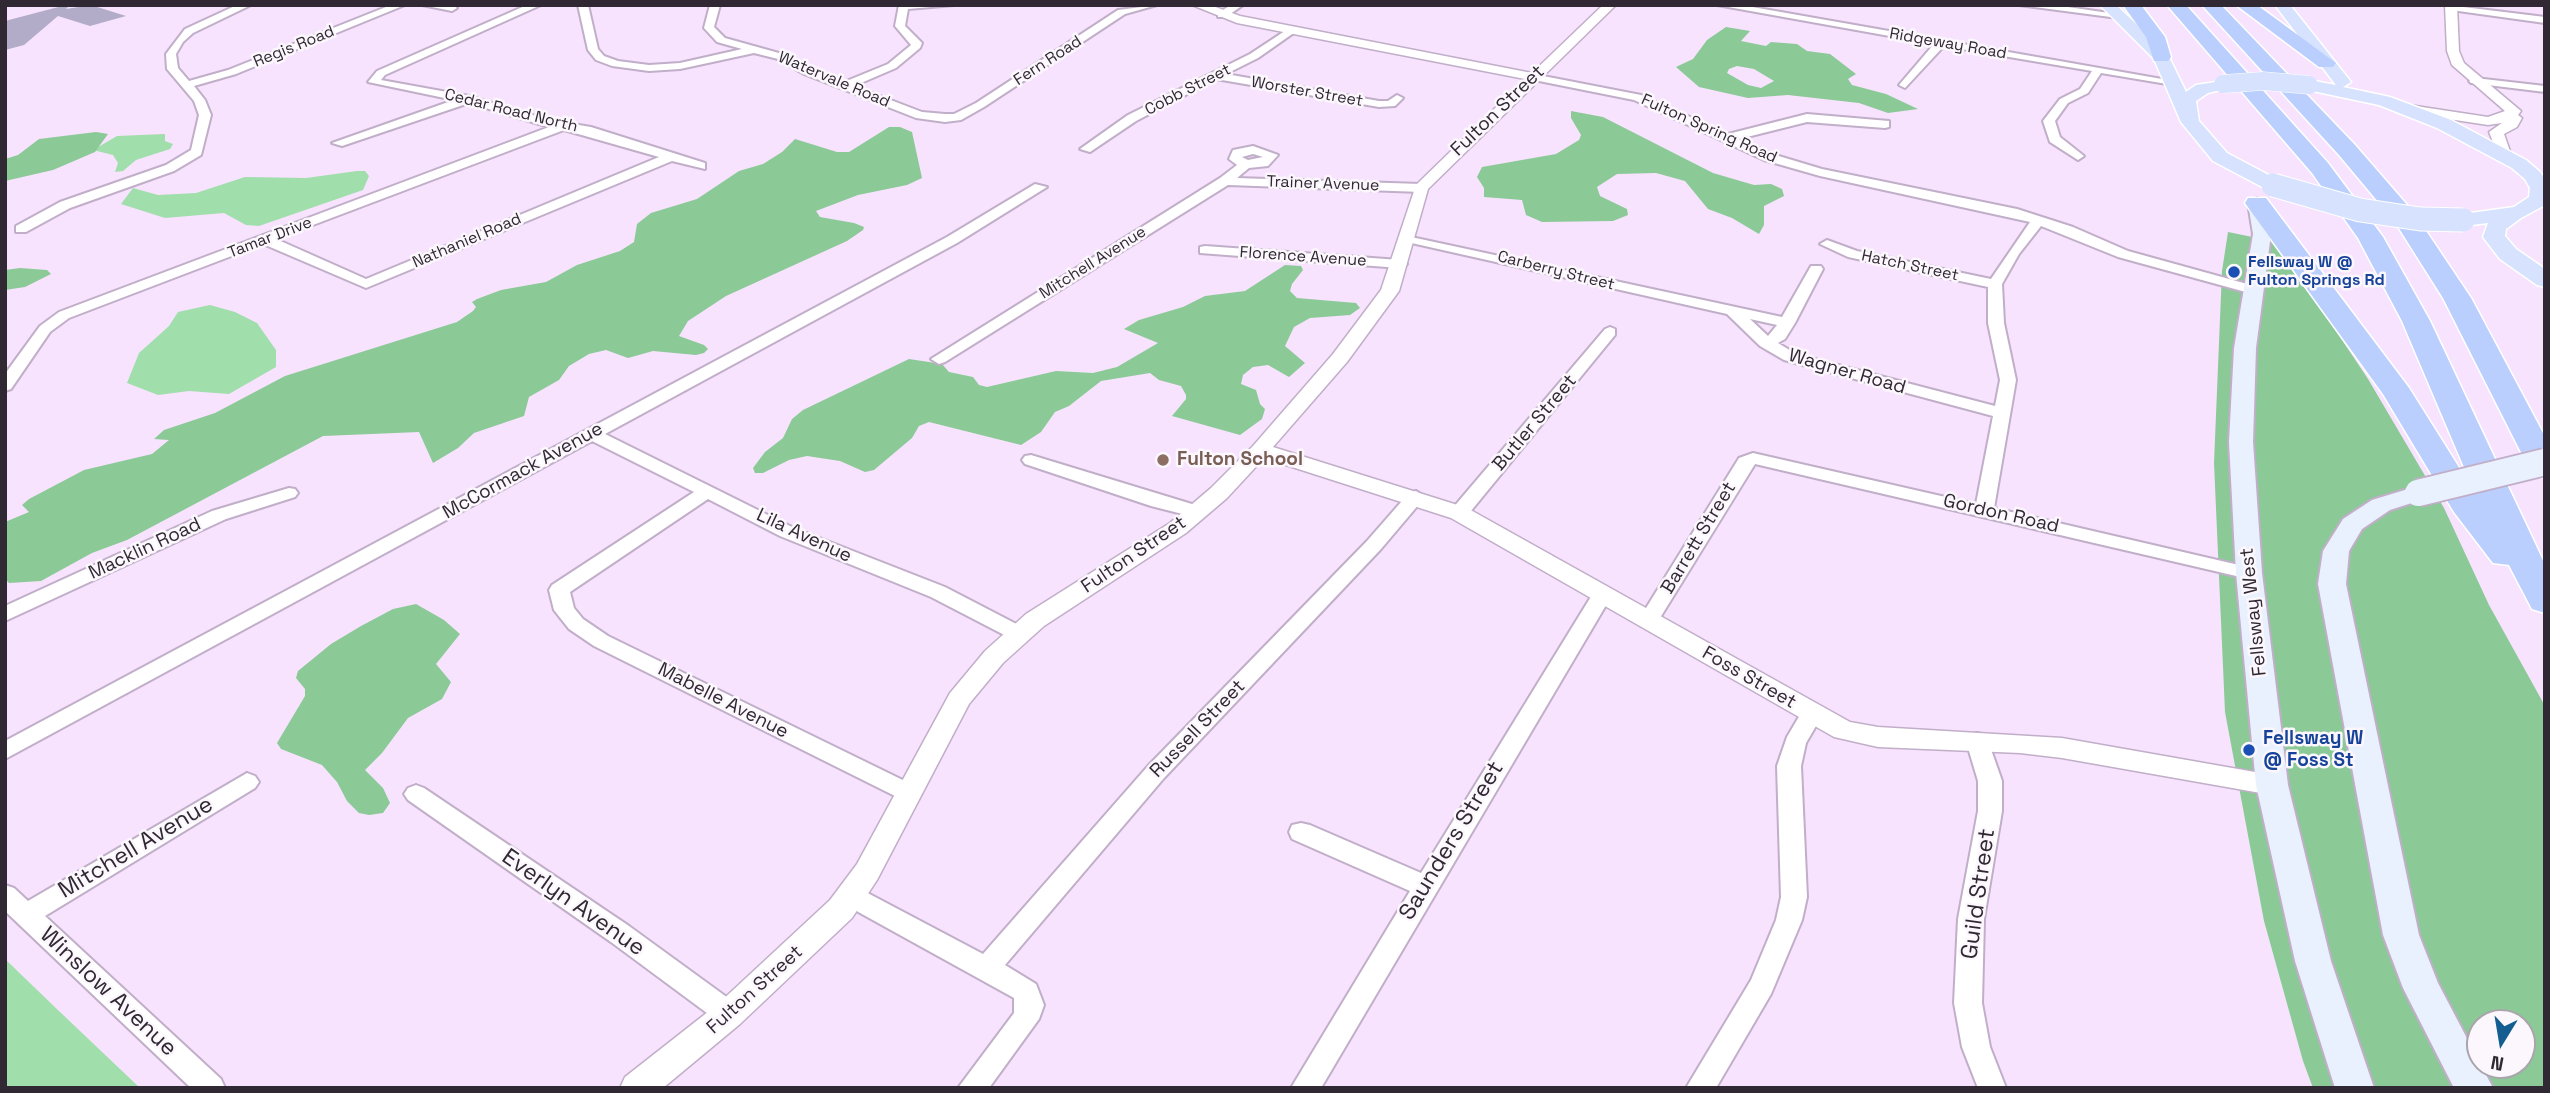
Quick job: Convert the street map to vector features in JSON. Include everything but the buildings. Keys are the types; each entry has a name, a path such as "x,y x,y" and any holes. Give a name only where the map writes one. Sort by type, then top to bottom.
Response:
{"highway":[{"path":"2176,5 2320,168 2370,237 2416,321 2495,500 2545,602"},
{"path":"2211,5 2347,150 2411,226 2473,326 2545,468"},
{"path":"2245,5 2326,63"},
{"path":"2119,8 2155,37 2161,57"},
{"path":"2265,194 2398,394 2466,505 2545,602"}],"main road":[{"path":"2281,5 2344,83 2408,109 2545,177"},
{"path":"2161,57 2188,116 2207,145 2265,194 2369,212 2463,220 2528,210"},
{"path":"2188,116 2188,98 2202,89 2223,84 2263,81 2309,85 2384,101"},
{"path":"2512,159 2533,176 2540,188 2539,200 2528,210 2496,227 2494,237 2508,254 2545,280"},
{"name":"Fellsway West","path":"2265,194 2262,234 2245,348 2241,442 2249,573 2272,785 2313,961 2356,1088"},
{"path":"2474,1088 2421,988 2401,935 2332,583 2336,551 2352,524 2381,505 2418,493 2545,462"}],"street":[{"path":"21,229 58,208 184,162 199,150 203,130 202,108 172,66 171,54 179,40 194,28 246,5"},
{"name":"Regis Road","path":"186,85 232,72 400,5"},
{"path":"427,5 452,8"},
{"name":"Cedar Road North","path":"536,5 381,73 373,80 380,85 468,99 562,126 587,130 701,166"},
{"path":"583,5 593,50 600,58 616,64 649,68 680,66 752,49"},
{"name":"Watervale Road","path":"715,5 709,28 711,34 782,57 808,72 920,115 945,118"},
{"path":"847,85 891,65 916,46 917,43 906,37 900,26 904,6 949,5"},
{"name":"Fern Road","path":"945,118 957,117 980,105 1122,12 1152,5"},
{"name":"Fulton Spring Road","path":"1198,5 1222,15 1291,30 1637,97 1768,157 1967,201 2039,220 2123,254 2253,290"},
{"path":"1222,15 1238,5"},
{"name":"Fulton Street","path":"636,1088 729,1014 826,925 851,896 959,699 983,668 1019,634 1155,545 1198,512 1260,450 1375,313 1390,291 1421,188 1532,77 1610,5"},
{"name":"Ridgeway Road","path":"1722,5 2173,82"},
{"path":"2024,5 2119,8"},
{"path":"2512,159 2496,132 2512,124 2515,120 2514,111 2460,68 2454,55 2451,6 2545,20"},
{"name":"Cobb Street","path":"1086,149 1132,118 1256,54 1291,30"},
{"path":"1905,85 1941,43"},
{"path":"2078,156 2054,139 2049,121 2064,101 2084,91 2098,70"},
{"name":"Worster Street","path":"1216,76 1378,104 1391,104 1397,98"},
{"path":"2475,81 2545,89"},
{"path":"338,143 468,99"},
{"path":"2408,109 2488,121 2503,119 2514,111"},
{"path":"1728,138 1807,118 1885,124"},
{"name":"Tamar Drive","path":"5,386 47,327 60,318 562,126"},
{"name":"Nathaniel Road","path":"265,240 366,284 670,157"},
{"name":"Mitchell Avenue","path":"939,359 1225,181 1246,164"},
{"name":"Trainer Avenue","path":"1225,181 1421,188"},
{"name":"McCormack Avenue","path":"5,751 963,234 1040,187"},
{"path":"1984,510 2004,414 2008,380 1996,323 1995,284 2013,253 2039,220"},
{"name":"Carberry Street","path":"1407,238 1732,311"},
{"name":"Hatch Street","path":"1827,244 1853,254 1995,284"},
{"name":"Florence Avenue","path":"1205,250 1400,264"},
{"path":"1766,343 1779,336 1815,268"},
{"path":"1732,311 1787,323"},
{"name":"Wagner Road","path":"1732,311 1766,343 1790,357 2004,414"},
{"name":"Butler Street","path":"1459,513 1609,332"},
{"name":"Lila Avenue","path":"591,434 815,544 938,592 1019,634"},
{"name":"Foss Street","path":"1260,450 1416,497 1459,513 1835,726 1869,736 2062,748 2272,785"},
{"name":"Gordon Road","path":"1753,458 2249,573"},
{"name":"Barrett Street","path":"1648,621 1745,462 1753,458"},
{"path":"1031,460 1158,502 1198,512"},
{"name":"Mabelle Avenue","path":"708,491 559,590 564,610 592,636 907,792"},
{"name":"Macklin Road","path":"5,614 219,515 289,493"},
{"name":"Russell Street","path":"987,968 1156,772 1374,545 1416,497"},
{"name":"Saunders Street","path":"1306,1088 1602,595"},
{"path":"1700,1088 1762,986 1789,920 1794,897 1789,765 1795,743 1812,714"},
{"name":"Guild Street","path":"1977,741 1990,781 1990,811 1971,919 1968,1003 1976,1047 1992,1088"},
{"name":"Mitchell Avenue","path":"25,915 247,782"},
{"name":"Everlyn Avenue","path":"416,794 621,934 729,1014"},
{"path":"1301,832 1425,886"},
{"name":"Winslow Avenue","path":"5,895 211,1088"},
{"path":"851,896 1022,988 1029,1008 1025,1019 972,1088"}],"green space":[{"path":"1726,27 1750,31 1741,41 1766,46 1771,42 1797,44 1807,51 1830,54 1856,74 1848,79 1852,85 1886,94 1918,109 1888,113 1859,103 1788,95 1748,98 1699,87 1676,67 1693,59 1707,40","holes":["1737,66 1754,69 1774,81 1761,88 1748,85 1727,73 1729,69"]},
{"path":"1571,111 1603,117 1713,173 1754,185 1771,184 1782,189 1784,196 1764,206 1764,225 1759,234 1732,218 1708,209 1685,181 1656,173 1617,174 1597,187 1600,196 1627,209 1628,215 1613,221 1542,222 1526,215 1522,200 1484,197 1484,188 1477,177 1482,167 1556,154 1579,140 1581,135 1571,118"},
{"path":"889,127 900,127 912,132 922,178 907,185 858,195 816,211 820,217 854,223 864,227 863,230 847,241 726,296 688,321 679,336 704,345 708,349 704,353 696,355 653,351 628,358 606,350 589,354 569,366 559,380 529,397 524,416 474,433 458,448 433,463 419,432 323,436 127,540 92,553 41,581 9,583 5,579 5,522 29,512 22,505 29,499 84,470 152,454 169,440 154,439 164,430 215,413 285,376 457,322 473,311 476,307 472,302 477,299 501,290 546,282 577,265 620,251 634,242 637,224 651,213 697,199 739,171 763,164 782,152 795,139 837,152 849,152"},
{"path":"96,132 108,134 95,152 53,170 5,181 5,159 18,155 39,139"},
{"path":"165,134 165,141 173,144 170,149 136,160 123,171 115,172 118,163 113,155 93,150 117,136"},
{"path":"365,171 369,176 363,190 259,226 246,225 224,213 165,218 121,204 133,188 158,195 196,193 245,177 306,178"},
{"path":"2228,232 2277,242 2368,379 2444,508 2489,605 2545,706 2545,1088 2313,1088 2264,921 2225,712 2214,463 2222,271"},
{"path":"1285,265 1301,266 1303,270 1290,291 1297,298 1356,303 1360,308 1350,315 1310,318 1294,327 1285,346 1305,363 1289,377 1268,365 1253,367 1243,375 1241,384 1256,390 1260,404 1265,409 1262,419 1240,435 1172,416 1186,399 1186,395 1181,386 1159,380 1150,373 1101,381 1069,406 1055,412 1041,432 1021,445 929,422 919,426 912,438 874,470 865,472 840,461 807,456 789,460 763,473 755,473 753,468 765,452 783,438 792,419 803,410 909,359 942,364 949,372 973,377 979,385 987,387 1056,371 1093,373 1117,367 1158,343 1124,329 1139,320 1183,307 1205,296 1245,291"},
{"path":"5,270 47,270 51,274 25,287 5,290"},
{"path":"210,305 235,312 257,323 276,350 276,367 229,394 189,391 158,395 127,383 139,353 169,326 178,312"},
{"path":"416,604 444,620 460,634 436,664 451,682 442,699 408,718 382,753 365,770 383,788 390,803 383,813 359,813 347,801 337,782 322,765 281,749 277,743 305,696 305,689 296,678 298,671 331,644 361,626 393,609"},
{"path":"5,959 60,1012 140,1088 5,1088"}],"place":[{"name":"Fellsway W @ Fulton Springs Rd","path":"2234,272"},
{"name":"Fulton School","path":"1163,460"},
{"name":"Fellsway W @ Foss St","path":"2249,750"}]}
